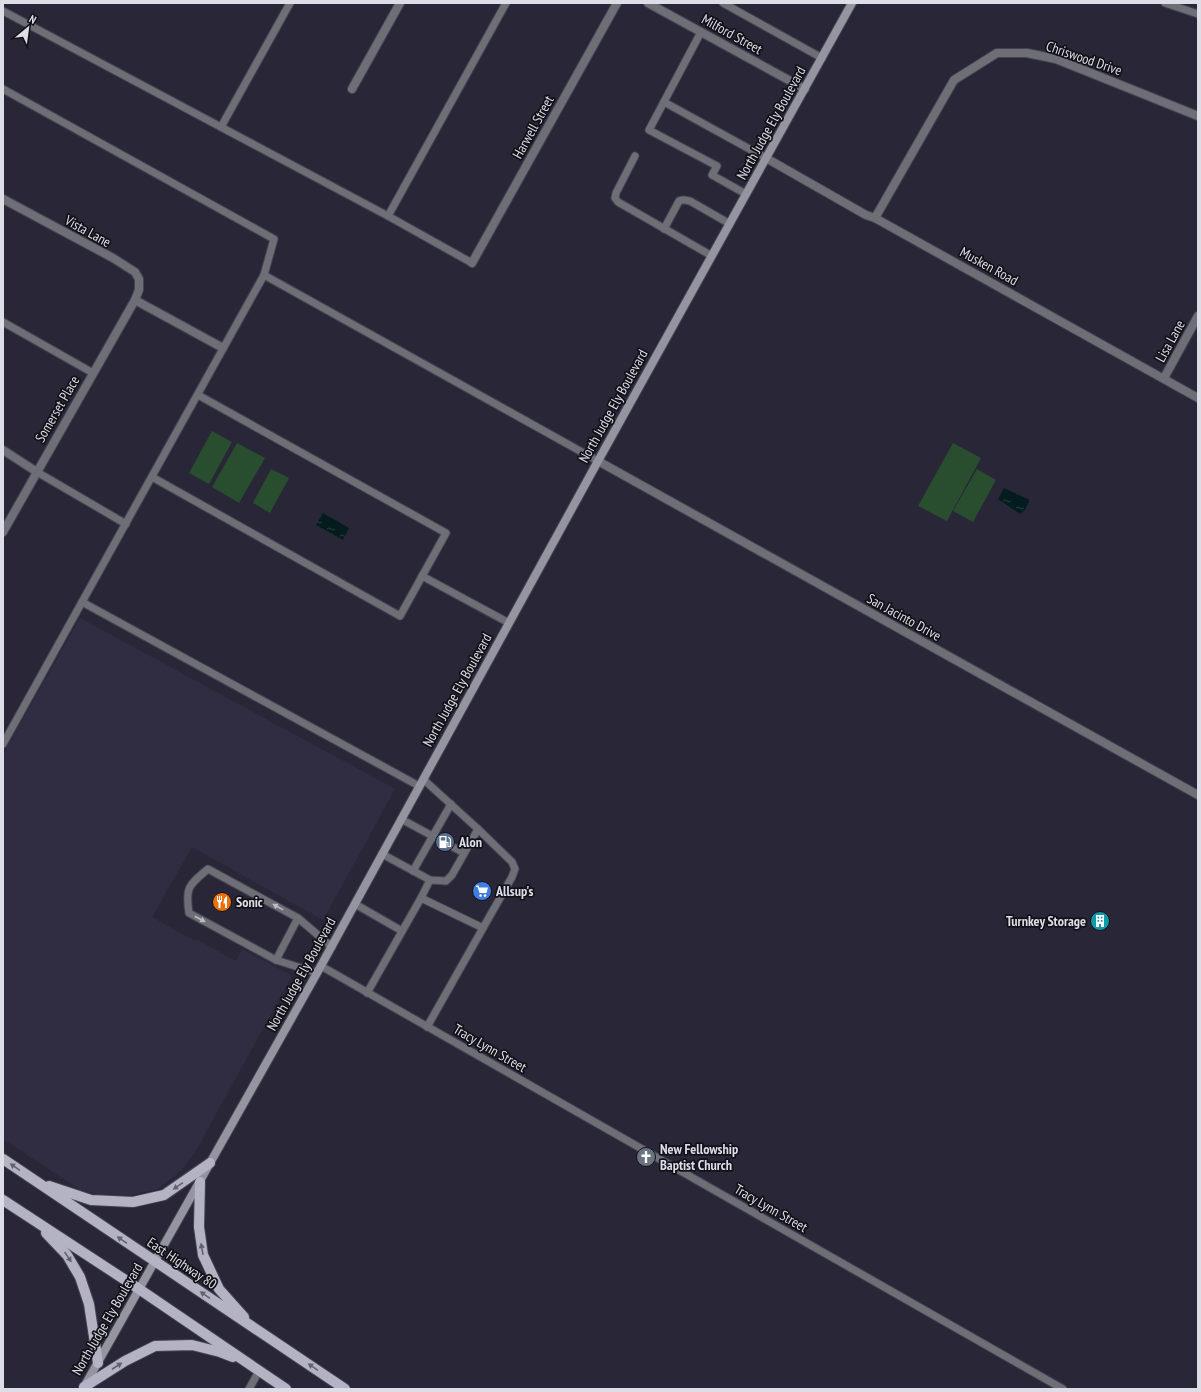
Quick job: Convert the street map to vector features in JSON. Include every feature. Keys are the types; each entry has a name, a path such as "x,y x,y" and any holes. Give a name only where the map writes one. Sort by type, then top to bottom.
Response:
{"main road":[{"name":"North Judge Ely Boulevard","path":"83,1388 332,947 598,461 852,3"},
{"name":"East Highway 80","path":"3,1159 345,1389"},
{"path":"38,1183 91,1200 133,1202 164,1195 210,1163"},
{"path":"200,1182 199,1227 203,1255 219,1289 253,1328"},
{"path":"3,1200 139,1288 286,1389"},
{"path":"32,1219 67,1255 80,1277 89,1304 98,1363"},
{"path":"83,1388 125,1361 155,1346 192,1345 220,1352 249,1363"}],"street":[{"path":"352,89 400,3"},
{"name":"Harwell Street","path":"472,263 617,3"},
{"name":"Milford Street","path":"648,3 805,89"},
{"name":"Chriswood Drive","path":"875,218 954,80 997,53 1027,53 1056,59 1198,116"},
{"name":"Musken Road","path":"766,158 866,215 875,218 1198,398"},
{"name":"Vista Lane","path":"3,199 113,258 135,272 139,279 139,290 135,300"},
{"path":"135,300 223,348"},
{"name":"Somerset Place","path":"3,532 135,300"},
{"name":"Lisa Lane","path":"1164,378 1198,316"},
{"path":"3,450 37,472"},
{"name":"San Jacinto Drive","path":"598,461 1198,795"}],"lane":[{"path":"221,127 290,3"},
{"path":"388,216 506,3"},
{"path":"722,3 822,58"},
{"path":"1165,3 1198,14"},
{"path":"3,11 388,216 472,263"},
{"path":"701,32 649,130 717,166 712,175 746,194"},
{"path":"3,89 274,239 264,275 3,744"},
{"path":"664,102 766,158"},
{"path":"635,156 620,183 615,198 618,202 712,256"},
{"path":"664,229 679,201 682,200 690,201 730,224"},
{"path":"264,275 598,461"},
{"path":"3,322 93,373"},
{"path":"152,477 400,616 446,533 198,395"},
{"path":"37,472 126,524"},
{"path":"422,576 509,623"},
{"path":"82,602 419,786"},
{"path":"423,779 512,862 515,869 512,877 427,1027"},
{"path":"413,871 435,837 451,804"},
{"path":"401,819 435,837"},
{"path":"382,854 430,880 446,880 452,874 478,829"},
{"path":"451,846 464,853"},
{"name":"Tracy Lynn Street","path":"298,918 208,869 192,883 187,897 189,913 276,960 319,970 367,993 1063,1389"},
{"path":"367,993 430,880"},
{"path":"421,898 483,928"},
{"path":"355,904 402,931"},
{"path":"276,960 298,918 332,947"},
{"path":"249,1389 259,1370"}],"shaded area":[{"path":"80,618 395,789 323,920 192,847 152,917 195,941 196,939 236,961 242,949 292,976 198,1147 181,1171 157,1189 131,1195 107,1196 80,1190 3,1139 3,754"}],"green space":[{"path":"212,431 232,442 209,484 189,473"},
{"path":"237,443 265,458 239,503 212,487"},
{"path":"953,443 981,458 947,521 918,506"},
{"path":"271,469 289,478 270,513 253,503"},
{"path":"977,469 996,480 973,522 953,511"}],"water":[{"path":"1004,488 1030,500 1025,510 1020,514 998,499"},
{"path":"323,513 349,528 343,540 316,525"}],"place":[{"name":"Alon","path":"445,842"},
{"name":"Allsup's","path":"482,891"},
{"name":"Sonic","path":"222,902"},
{"name":"Turnkey Storage","path":"1100,921"},
{"name":"New Fellowship Baptist Church","path":"646,1157"}]}
